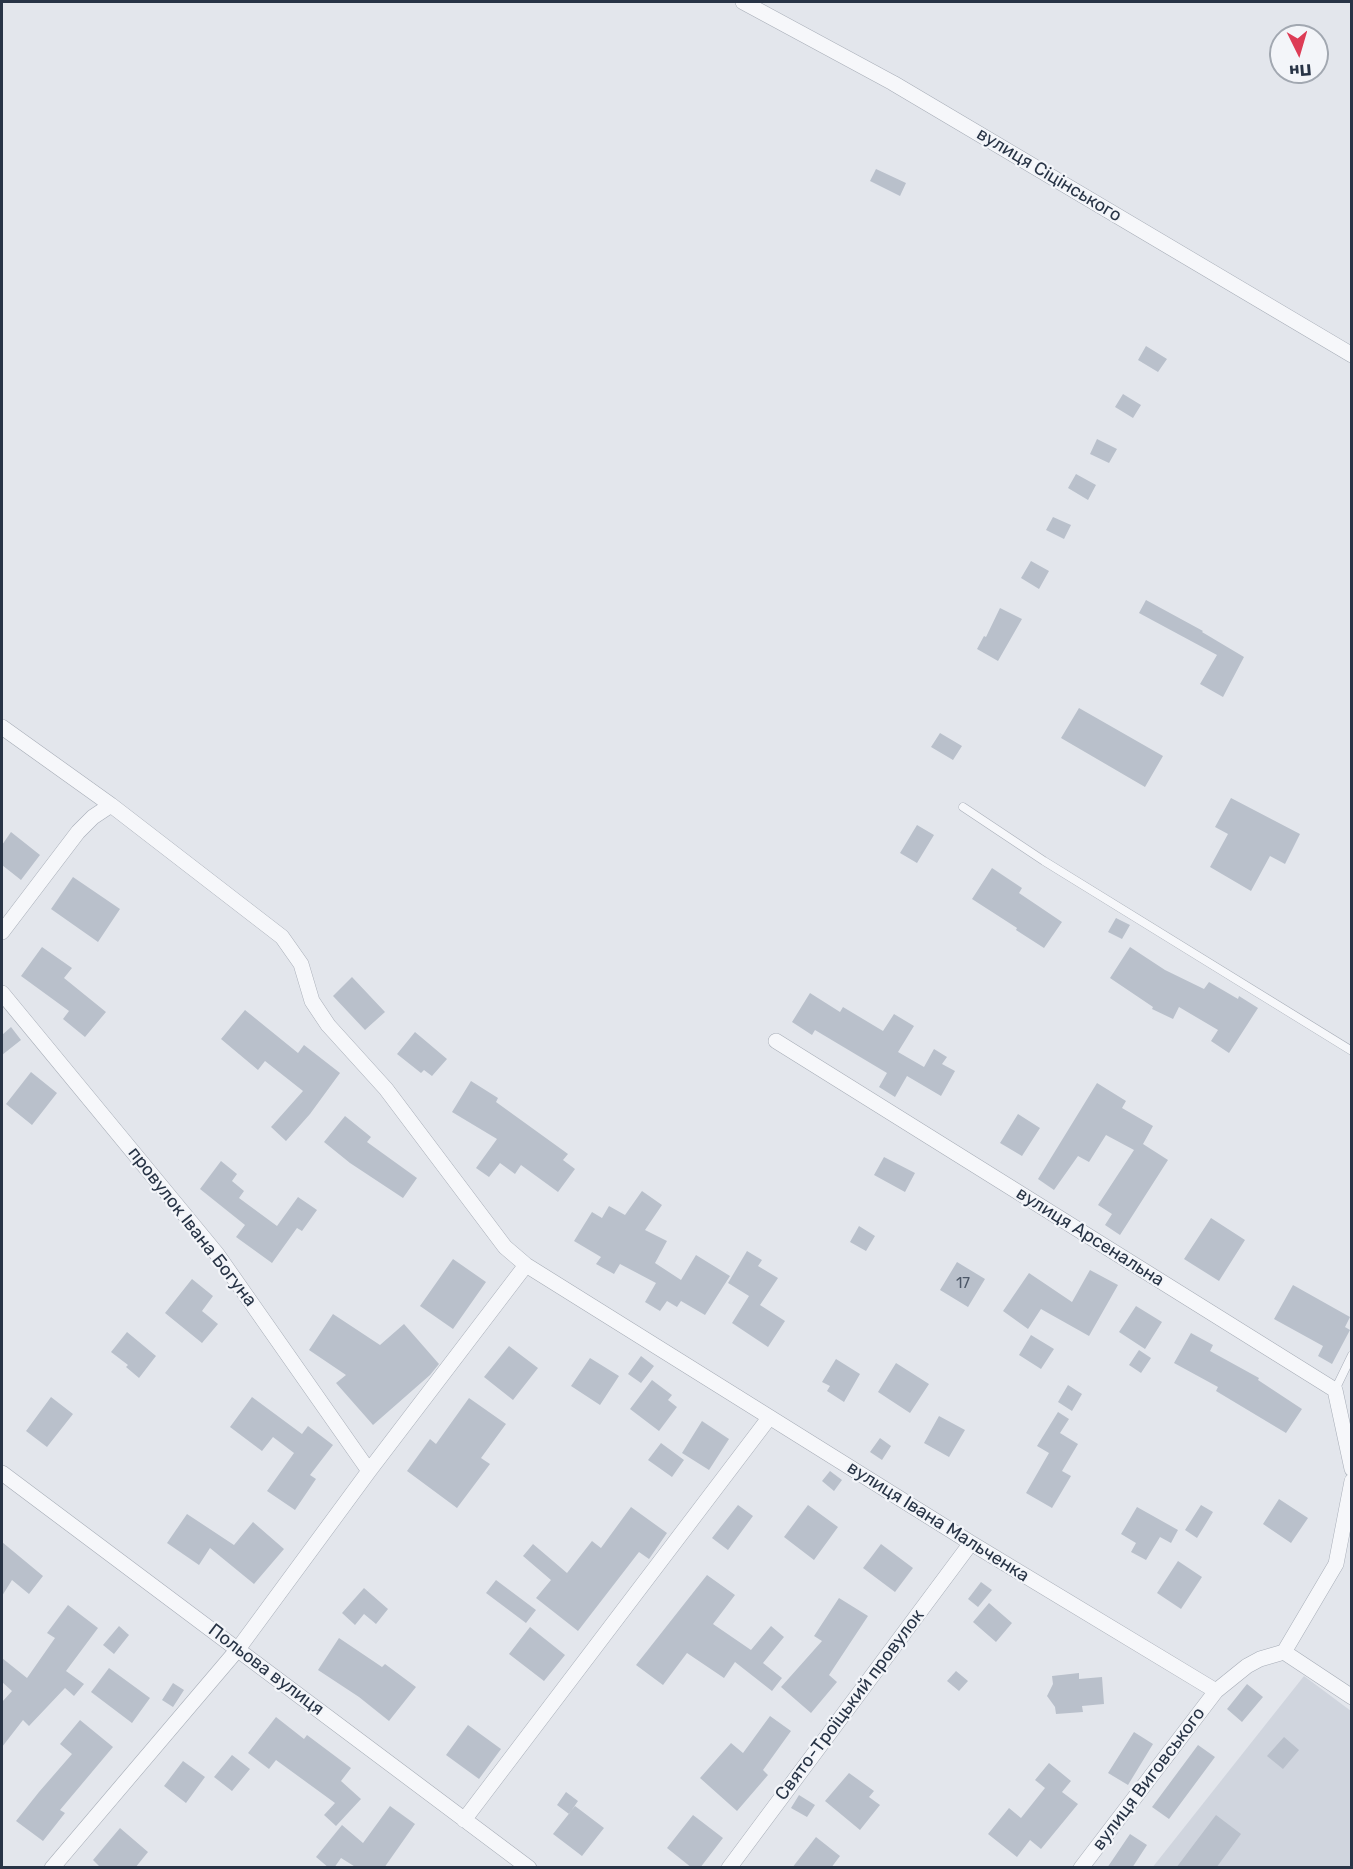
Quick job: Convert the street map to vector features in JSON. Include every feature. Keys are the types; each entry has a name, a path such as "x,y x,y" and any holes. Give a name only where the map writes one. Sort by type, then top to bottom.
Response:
{"street":[{"name":"вулиця Сіцінського","path":"743,2 893,83 1352,355"},
{"name":"вулиця Івана Мальченка","path":"2,727 111,805 282,937 301,964 312,1001 328,1025 386,1089 505,1247 526,1265 971,1543 1216,1691"},
{"path":"2,932 78,832 93,817 111,805"},
{"name":"провулок Івана Богуна","path":"2,993 217,1254 369,1471"},
{"name":"вулиця Арсенальна","path":"776,1041 1335,1390"},
{"path":"52,1868 238,1649 369,1471 526,1265"},
{"path":"1335,1390 1352,1469"},
{"path":"464,1820 769,1418"},
{"name":"Польова вулиця","path":"2,1473 529,1868"},
{"path":"1216,1691 1247,1666 1260,1659 1284,1652 1336,1564 1352,1480"},
{"name":"Свято-Троїцький провулок","path":"729,1868 971,1543"},
{"path":"1284,1652 1352,1697"},
{"name":"вулиця Виговського","path":"1081,1868 1216,1691"}],"lane":[{"path":"963,807 1044,861 1352,1052"},
{"path":"1335,1390 1352,1355"}],"shaded area":[{"path":"1304,1676 1351,1711 1351,1867 1152,1868"}],"building":[{"path":"876,169 906,183 900,196 870,181"},
{"path":"1146,346 1167,359 1158,372 1138,360"},
{"path":"1123,394 1141,405 1133,418 1115,407"},
{"path":"1097,439 1117,449 1109,463 1090,454"},
{"path":"1076,474 1096,485 1088,500 1068,488"},
{"path":"1053,517 1071,525 1064,539 1046,530"},
{"path":"1031,561 1049,571 1039,589 1021,578"},
{"path":"1146,600 1203,631 1244,657 1223,697 1200,684 1217,655 1139,613"},
{"path":"1000,608 1022,619 998,661 977,649 984,636 986,637"},
{"path":"1079,708 1163,756 1145,787 1061,738"},
{"path":"940,733 962,746 953,760 931,747"},
{"path":"1231,798 1300,834 1285,864 1270,856 1251,891 1210,867 1228,834 1215,827"},
{"path":"917,825 934,835 917,863 900,853"},
{"path":"11,832 40,855 21,880 2,865 2,845"},
{"path":"992,868 1022,888 1019,893 1062,922 1044,948 972,899"},
{"path":"73,877 120,909 98,942 51,909"},
{"path":"1116,918 1130,925 1122,939 1108,932"},
{"path":"42,947 72,968 64,978 106,1012 85,1037 63,1019 69,1011 21,976"},
{"path":"1130,947 1165,970 1204,989 1209,982 1258,1008 1229,1053 1211,1041 1218,1030 1179,1007 1173,1019 1152,1009 1153,1007 1110,978"},
{"path":"352,977 385,1012 365,1030 333,996"},
{"path":"810,993 840,1012 843,1007 883,1031 894,1014 914,1026 898,1052 924,1067 934,1049 947,1057 942,1064 955,1071 941,1096 907,1076 895,1097 879,1087 887,1073 815,1030 812,1035 792,1022"},
{"path":"245,1010 298,1053 304,1045 340,1073 310,1114 286,1141 271,1127 303,1091 265,1061 258,1070 221,1039"},
{"path":"11,1027 21,1040 2,1055 2,1035"},
{"path":"415,1032 447,1059 432,1076 424,1070 421,1073 397,1054"},
{"path":"31,1072 57,1093 32,1125 6,1104"},
{"path":"471,1081 498,1098 496,1102 568,1154 563,1160 575,1169 558,1192 521,1165 515,1174 500,1163 489,1177 476,1168 497,1139 452,1112"},
{"path":"1097,1083 1126,1101 1122,1108 1153,1126 1143,1144 1168,1160 1120,1235 1105,1225 1112,1214 1098,1205 1134,1150 1106,1135 1089,1162 1078,1156 1054,1190 1038,1179"},
{"path":"1018,1114 1040,1128 1022,1156 1000,1143"},
{"path":"345,1116 371,1137 367,1142 417,1178 403,1198 350,1163 324,1142"},
{"path":"884,1157 915,1173 905,1192 874,1175"},
{"path":"221,1161 237,1174 232,1181 244,1191 239,1198 277,1226 298,1197 317,1210 302,1231 297,1228 272,1263 236,1237 245,1225 200,1189"},
{"path":"642,1191 662,1205 645,1230 667,1241 655,1263 681,1280 696,1255 730,1276 705,1315 681,1301 677,1307 667,1301 660,1311 645,1302 656,1283 620,1264 614,1274 596,1264 601,1257 574,1241 592,1212 602,1218 609,1206 625,1215"},
{"path":"1211,1218 1245,1240 1219,1281 1184,1259"},
{"path":"859,1226 875,1236 866,1251 850,1242"},
{"path":"747,1251 762,1260 758,1266 778,1278 760,1305 785,1321 768,1347 732,1323 749,1296 728,1283"},
{"path":"453,1259 486,1282 453,1329 420,1306"},
{"path":"957,1262 985,1279 968,1307 940,1290"},
{"path":"1090,1270 1118,1285 1089,1336 1041,1309 1028,1329 1003,1311 1029,1273 1072,1302"},
{"path":"192,1279 213,1296 202,1311 218,1324 202,1343 165,1313"},
{"path":"1293,1285 1350,1317 1345,1327 1350,1330 1332,1364 1318,1356 1323,1346 1274,1319"},
{"path":"1136,1306 1162,1322 1145,1349 1119,1332"},
{"path":"333,1314 380,1345 404,1324 439,1364 430,1375 373,1425 336,1383 346,1375 309,1350"},
{"path":"127,1332 156,1356 139,1378 126,1367 128,1365 111,1352"},
{"path":"1191,1333 1213,1345 1210,1351 1259,1378 1258,1380 1302,1409 1286,1433 1216,1391 1218,1387 1174,1363"},
{"path":"1031,1335 1054,1349 1041,1369 1019,1355"},
{"path":"509,1346 538,1368 513,1400 484,1377"},
{"path":"1139,1350 1151,1358 1141,1373 1129,1365"},
{"path":"641,1356 654,1366 641,1383 628,1374"},
{"path":"590,1358 619,1376 600,1405 571,1386"},
{"path":"836,1359 860,1374 844,1402 827,1391 830,1386 822,1382"},
{"path":"896,1363 929,1384 910,1413 878,1392"},
{"path":"652,1380 672,1395 668,1400 677,1407 659,1431 630,1409"},
{"path":"1068,1385 1082,1394 1072,1411 1058,1402"},
{"path":"51,1397 73,1414 47,1447 26,1431"},
{"path":"252,1397 302,1434 308,1426 333,1445 310,1475 316,1479 295,1510 267,1491 294,1453 273,1437 262,1451 230,1427"},
{"path":"469,1398 506,1424 481,1458 490,1464 457,1508 407,1471 430,1439 436,1444"},
{"path":"1058,1412 1069,1419 1060,1433 1078,1444 1062,1471 1071,1476 1052,1508 1026,1493 1049,1453 1037,1446"},
{"path":"939,1416 965,1430 949,1457 924,1443"},
{"path":"702,1421 729,1439 709,1470 682,1453"},
{"path":"880,1438 891,1446 882,1460 870,1452"},
{"path":"661,1443 684,1460 672,1477 648,1460"},
{"path":"830,1471 842,1480 834,1491 822,1481"},
{"path":"1279,1499 1308,1518 1291,1543 1263,1524"},
{"path":"738,1505 753,1516 728,1550 712,1538"},
{"path":"808,1505 838,1527 814,1560 784,1537"},
{"path":"1201,1505 1213,1512 1197,1538 1185,1530"},
{"path":"631,1507 667,1533 649,1559 639,1552 578,1631 536,1598 551,1580 523,1556 533,1544 567,1573 592,1541 601,1548"},
{"path":"1137,1507 1178,1530 1171,1543 1160,1537 1146,1560 1131,1552 1136,1543 1121,1534"},
{"path":"187,1514 234,1545 253,1522 284,1549 254,1584 210,1548 199,1565 167,1543"},
{"path":"2,1542 43,1576 29,1594 12,1580 2,1596"},
{"path":"881,1544 913,1568 895,1592 863,1568"},
{"path":"1178,1561 1202,1577 1181,1609 1157,1593"},
{"path":"707,1575 735,1595 713,1624 751,1650 771,1626 784,1637 763,1663 782,1678 772,1691 735,1662 724,1678 687,1653 663,1685 636,1665"},
{"path":"496,1580 536,1610 526,1623 486,1593"},
{"path":"981,1582 992,1590 978,1607 968,1599"},
{"path":"364,1588 388,1609 376,1624 364,1614 355,1625 342,1613"},
{"path":"839,1598 868,1616 829,1675 837,1682 811,1713 781,1687 822,1641 814,1636"},
{"path":"989,1603 1012,1623 996,1642 973,1622"},
{"path":"68,1605 98,1628 66,1671 84,1684 74,1696 65,1688 29,1726 23,1720 2,1747 2,1702 12,1691 2,1682 2,1658 27,1678 55,1638 47,1633"},
{"path":"119,1626 129,1635 114,1654 103,1645"},
{"path":"530,1627 565,1655 544,1681 509,1654"},
{"path":"339,1638 382,1667 385,1664 416,1687 389,1721 359,1697 318,1670"},
{"path":"109,1668 150,1698 132,1723 91,1692"},
{"path":"956,1671 968,1681 959,1691 947,1681"},
{"path":"1079,1673 1079,1679 1102,1677 1104,1704 1082,1706 1083,1712 1056,1714 1055,1707 1047,1696 1053,1684 1052,1676"},
{"path":"173,1683 184,1690 173,1707 162,1700"},
{"path":"1247,1684 1263,1697 1242,1722 1227,1709"},
{"path":"770,1716 791,1731 763,1770 768,1775 737,1811 700,1778 731,1743 743,1753"},
{"path":"276,1717 304,1739 307,1735 351,1768 341,1781 361,1799 336,1826 324,1815 335,1803 276,1760 269,1769 248,1753"},
{"path":"80,1720 113,1747 60,1810 65,1813 43,1841 16,1821 72,1754 60,1744"},
{"path":"468,1725 501,1749 479,1779 446,1755"},
{"path":"1134,1732 1153,1744 1128,1785 1108,1773"},
{"path":"1284,1737 1299,1750 1283,1769 1267,1756"},
{"path":"1198,1745 1215,1757 1169,1819 1152,1807"},
{"path":"232,1755 250,1769 232,1791 214,1777"},
{"path":"183,1761 205,1777 186,1803 164,1786"},
{"path":"1049,1763 1071,1781 1062,1792 1078,1804 1041,1849 1030,1840 1017,1857 988,1834 1009,1808 1021,1818 1045,1788 1035,1780"},
{"path":"849,1773 874,1791 869,1797 880,1805 860,1830 825,1801"},
{"path":"566,1792 578,1801 569,1814 557,1805"},
{"path":"799,1795 815,1805 807,1817 791,1808"},
{"path":"390,1806 415,1824 384,1868 357,1868 341,1858 334,1868 329,1868 316,1857 342,1825 363,1843"},
{"path":"575,1806 604,1828 582,1856 553,1834"},
{"path":"693,1815 723,1838 700,1868 692,1868 667,1848"},
{"path":"1216,1815 1241,1834 1216,1868 1176,1868"},
{"path":"120,1828 148,1852 135,1868 101,1868 93,1860"},
{"path":"1130,1834 1147,1845 1132,1868 1107,1868"},
{"path":"816,1837 840,1856 831,1868 792,1868"}]}
